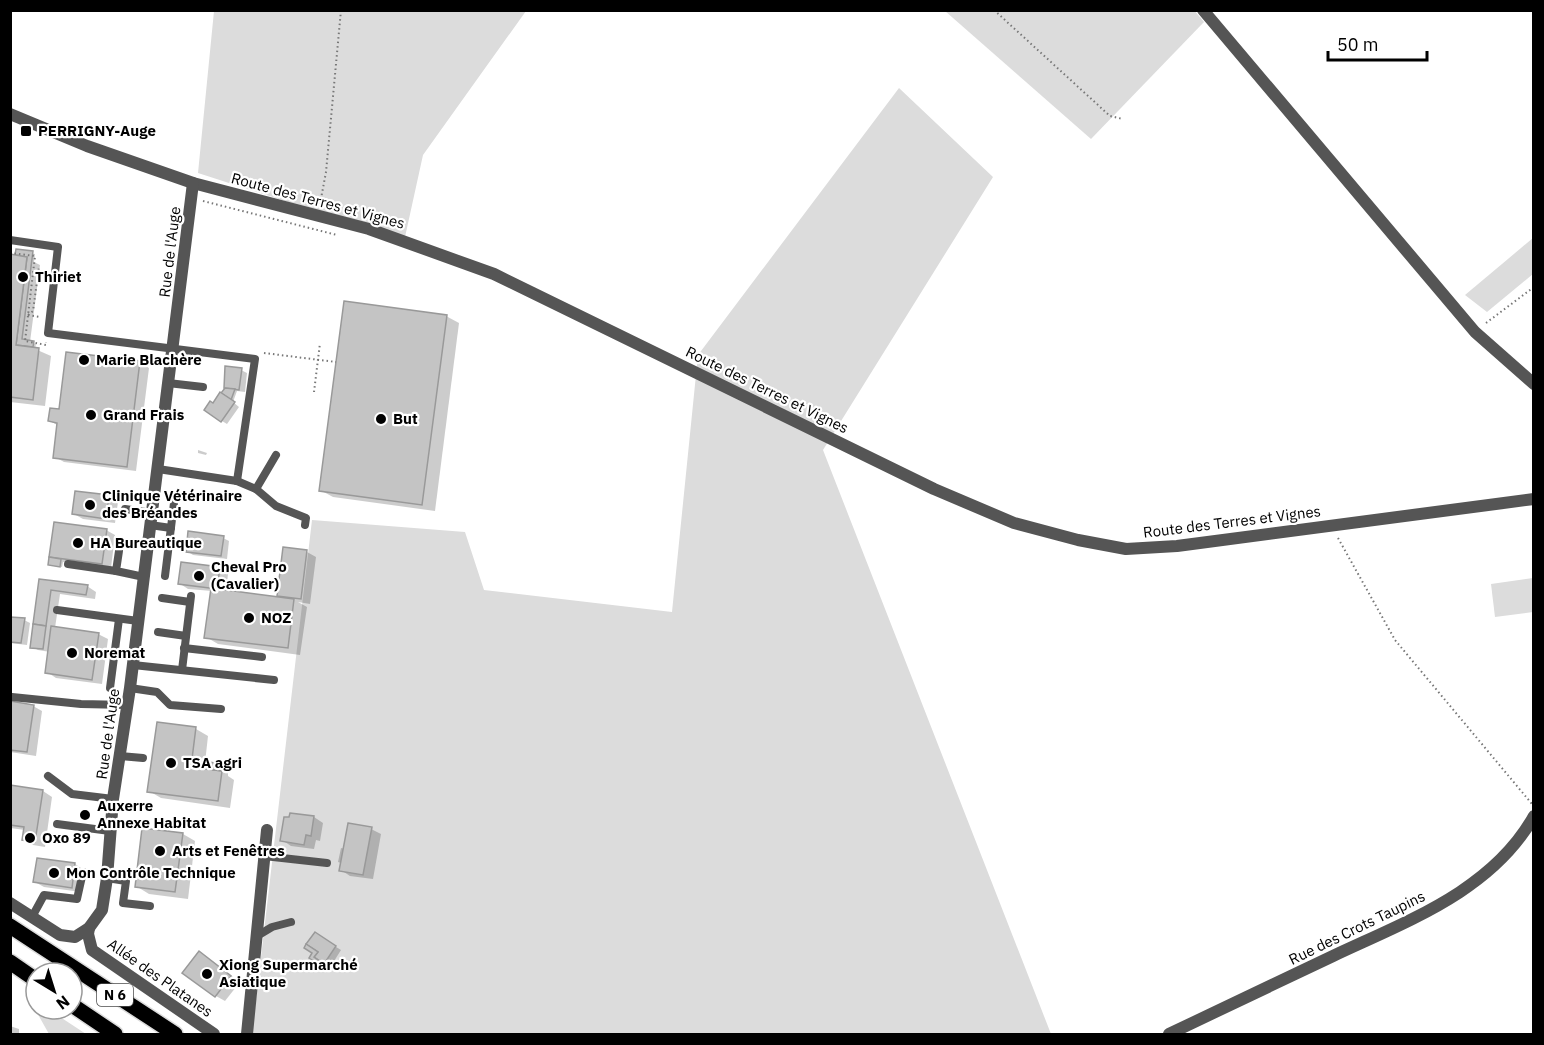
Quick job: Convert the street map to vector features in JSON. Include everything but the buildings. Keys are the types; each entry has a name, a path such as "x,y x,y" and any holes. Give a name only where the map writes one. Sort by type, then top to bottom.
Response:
{"main road":[{"path":"10,916 46,942 55,955"},
{"name":"N 6","path":"10,926 175,1035"},
{"path":"10,962 24,972"},
{"name":"N 6","path":"84,1013 115,1035"}],"street":[{"path":"1203,10 1475,332 1533,384"},
{"name":"Route des Terres et Vignes","path":"10,114 87,146 194,183 393,236 494,274 934,489 1014,523 1078,540 1126,549 1177,546 1533,499"},
{"name":"Rue de l'Auge","path":"89,928 102,910 107,878 114,799 194,183"},
{"name":"Rue des Crots Taupins","path":"1169,1035 1453,898 1498,864 1529,836 1533,816"},
{"path":"247,1035 267,830"},
{"path":"10,903 60,935 75,937 89,928"},
{"name":"Allée des Platanes","path":"89,928 88,934 92,950 214,1035"}],"lane":[{"path":"10,240 58,247 48,333 255,359 237,481"},
{"path":"168,383 203,387"},
{"path":"256,489 276,455"},
{"path":"158,469 237,481 256,489 276,507 306,518 305,525"},
{"path":"165,576 174,503"},
{"path":"125,509 171,528"},
{"path":"116,571 119,551"},
{"path":"68,564 144,577"},
{"path":"162,598 191,599 182,670"},
{"path":"57,610 138,621"},
{"path":"110,688 118,619"},
{"path":"158,632 186,636"},
{"path":"184,648 262,657"},
{"path":"133,665 274,680"},
{"path":"130,688 157,692 170,705 221,709"},
{"path":"12,697 81,705 127,705"},
{"path":"120,756 143,758"},
{"path":"48,776 72,794 114,799"},
{"path":"57,824 110,831"},
{"path":"264,856 327,863"},
{"path":"32,917 44,895 77,899 83,872"},
{"path":"107,878 126,881 123,903 150,906"},
{"path":"257,936 272,927 291,922"}],"path":[{"path":"318,215 326,172 342,10"},
{"path":"994,10 1110,116 1123,119"},
{"path":"192,198 336,235"},
{"path":"10,253 35,256 25,341 43,345"},
{"path":"28,315 33,311 39,267"},
{"path":"33,273 54,276"},
{"path":"1475,332 1533,287"},
{"path":"28,315 40,317"},
{"path":"314,392 320,343"},
{"path":"258,352 336,363"},
{"path":"1334,525 1340,543 1395,640 1533,806"}],"shaded area":[{"path":"1194,10 1204,22 1091,139 945,11"},
{"path":"214,11 526,11 423,155 405,237 393,236 198,173"},
{"path":"899,88 993,177 823,450 1051,1034 252,1034 312,520 465,532 484,590 672,612 698,355"},
{"path":"1533,238 1533,274 1487,312 1465,295"},
{"path":"1533,578 1533,612 1495,617 1491,584"},
{"path":"42,1021 66,1021 86,1034 49,1034"}],"place":[{"name":"PERRIGNY-Auge","path":"26,131"},
{"name":"Thiriet","path":"23,277"},
{"name":"Marie Blachère","path":"84,360"},
{"name":"Grand Frais","path":"91,415"},
{"name":"But","path":"381,419"},
{"name":"Clinique Vétérinaire des Bréandes","path":"90,505"},
{"name":"HA Bureautique","path":"78,543"},
{"name":"Cheval Pro (Cavalier)","path":"199,576"},
{"name":"NOZ","path":"249,618"},
{"name":"Noremat","path":"72,653"},
{"name":"TSA agri","path":"171,763"},
{"name":"Auxerre Annexe Habitat","path":"85,815"},
{"name":"Oxo 89","path":"30,838"},
{"name":"Arts et Fenêtres","path":"160,851"},
{"name":"Mon Contrôle Technique","path":"54,873"},
{"name":"Xiong Supermarché Asiatique","path":"207,974"}]}
